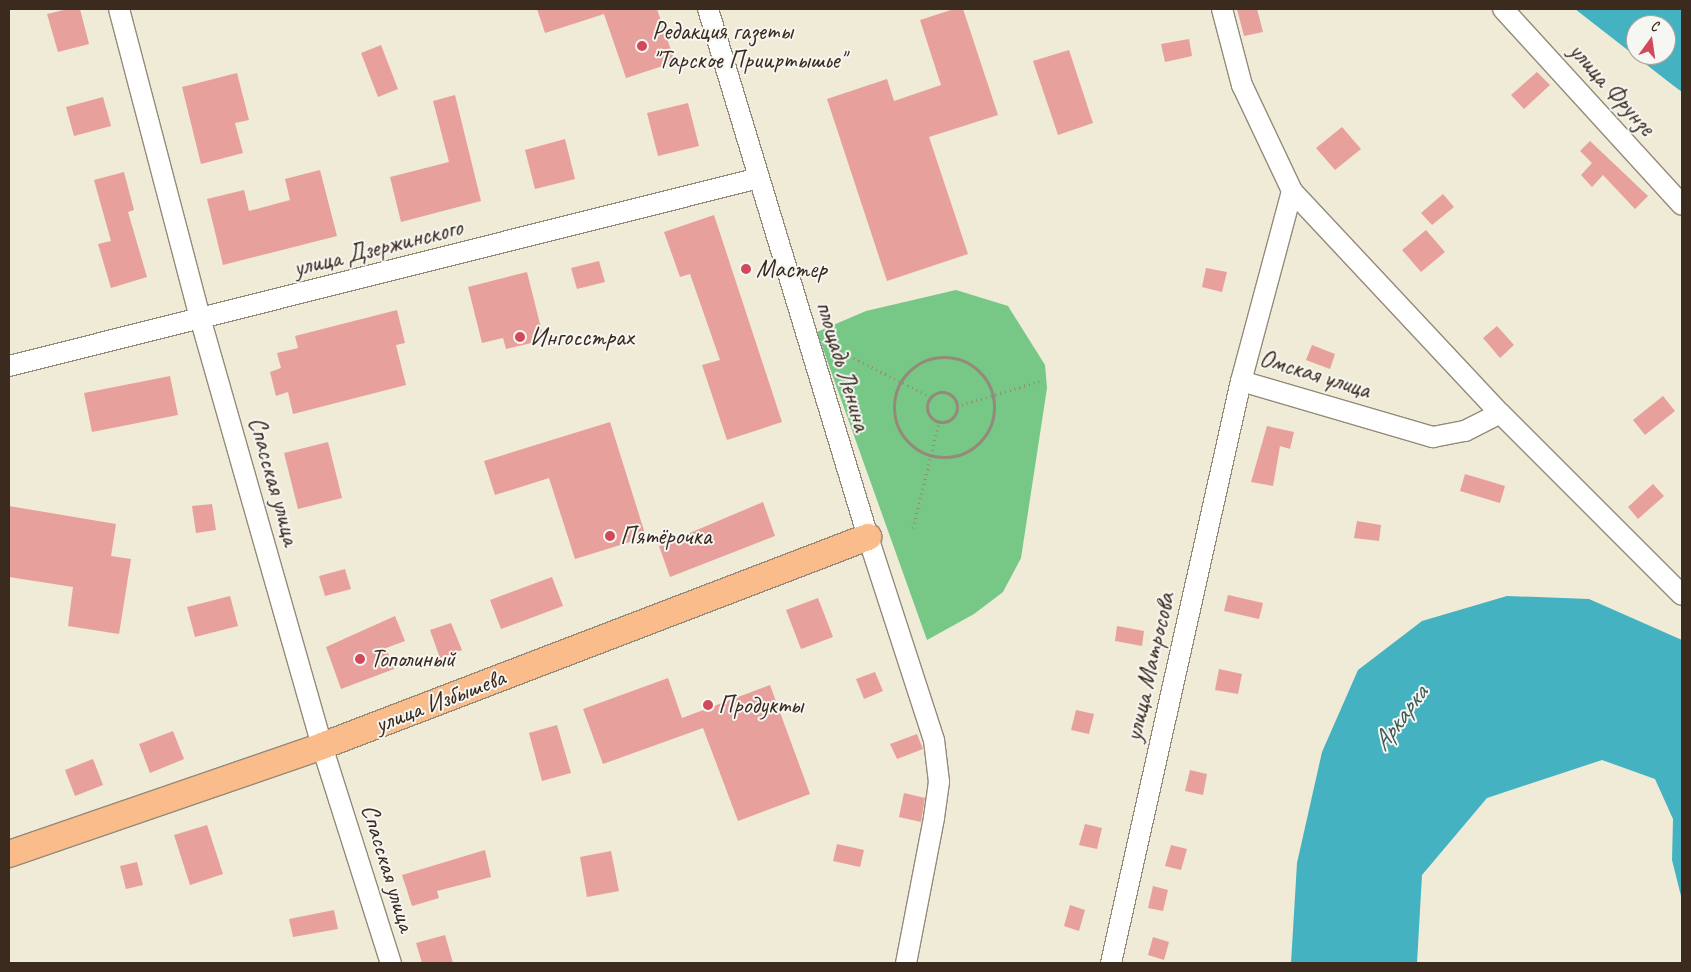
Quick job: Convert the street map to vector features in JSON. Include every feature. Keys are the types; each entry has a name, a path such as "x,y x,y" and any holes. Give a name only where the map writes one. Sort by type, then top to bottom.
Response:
{"main road":[{"name":"улица Избышева","path":"9,854 322,746 868,537"}],"street":[{"name":"Спасская улица","path":"119,9 201,321 322,746 391,963"},
{"name":"площадь Ленина","path":"708,9 868,537 934,740 938,774 934,818 906,963"},
{"path":"1222,9 1242,86 1292,191 1500,413 1682,595"},
{"name":"улица Фрунзе","path":"1503,9 1682,205"},
{"name":"улица Дзержинского","path":"9,366 201,321 759,178"},
{"name":"Омская улица","path":"1292,191 1241,381 1433,437 1465,431 1500,413"},
{"name":"улица Матросова","path":"1111,963 1241,381"}],"path":[{"path":"836,349 931,396 944,392 957,406"},
{"path":"955,358 977,368 994,398 993,423 979,444 958,456 931,456 912,446 898,427 894,403 901,382 919,363 955,358"},
{"path":"957,406 994,398 1040,381"},
{"path":"931,396 928,415 939,422 952,418 957,406"},
{"path":"913,528 939,422"}],"green space":[{"path":"956,290 1008,306 1045,365 1047,388 1021,558 1003,592 974,614 927,640 817,332 866,311"}],"water":[{"path":"1575,9 1682,9 1682,92 1647,65 1676,65 1676,15 1626,15 1626,49"},
{"name":"Аркарка","path":"1507,596 1589,599 1682,640 1682,900 1672,860 1673,819 1655,779 1602,760 1487,798 1422,875 1417,963 1291,963 1297,863 1322,752 1358,670 1422,621"}],"building":[{"path":"68,9 80,9 89,44 58,52 47,14"},
{"name":"Редакция газеты \"Тарское Прииртышье\"","path":"537,9 657,9 675,62 626,78 604,14 545,33"},
{"path":"954,9 963,9 998,115 929,137 968,254 887,281 827,99 887,79 894,101 941,85 920,20"},
{"path":"1237,9 1257,9 1263,32 1244,36"},
{"path":"1189,39 1192,56 1165,62 1161,44"},
{"path":"381,45 398,89 378,97 361,53"},
{"path":"1069,50 1093,123 1058,135 1033,61"},
{"path":"1537,72 1550,85 1524,109 1511,95"},
{"path":"237,73 249,120 235,123 243,153 201,164 182,87"},
{"path":"455,95 481,201 401,222 390,177 449,162 433,101"},
{"path":"103,97 111,126 74,136 66,107"},
{"path":"688,103 699,146 658,156 647,113"},
{"path":"1342,127 1361,149 1335,170 1316,148"},
{"path":"565,139 575,179 535,189 525,150"},
{"path":"1590,141 1648,196 1635,209 1603,175 1592,187 1581,175 1592,163 1580,151"},
{"path":"320,170 337,236 223,265 207,199 244,190 249,211 290,200 285,179"},
{"path":"124,172 134,210 128,212 147,277 111,288 98,244 111,241 94,180"},
{"path":"1443,194 1454,207 1432,225 1421,213"},
{"path":"714,215 782,422 727,440 702,365 720,360 690,274 680,277 664,232"},
{"path":"1426,230 1445,252 1421,272 1402,250"},
{"path":"599,261 605,282 577,289 571,268"},
{"path":"1206,268 1227,272 1222,292 1202,287"},
{"path":"527,272 544,340 506,349 503,338 482,343 468,287"},
{"path":"397,310 405,343 396,345 406,385 293,414 288,392 276,396 270,372 281,368 277,353 298,348 295,336"},
{"path":"1497,326 1514,345 1500,358 1483,338"},
{"path":"1312,345 1335,354 1330,369 1306,360"},
{"path":"170,376 178,415 92,432 84,393"},
{"path":"1663,396 1675,411 1645,435 1633,420"},
{"path":"610,422 646,537 575,559 549,478 495,495 484,461"},
{"path":"1267,426 1294,432 1290,449 1280,446 1273,486 1251,482"},
{"path":"328,442 342,498 298,509 284,453"},
{"path":"1465,474 1505,486 1500,503 1460,491"},
{"path":"1653,484 1664,496 1638,519 1628,507"},
{"path":"763,502 775,536 670,577 659,546"},
{"path":"212,504 216,530 196,533 192,506"},
{"path":"9,506 116,524 111,556 131,559 119,634 68,626 73,587 9,577"},
{"path":"1357,521 1381,525 1379,541 1354,538"},
{"path":"345,569 351,589 325,596 319,576"},
{"path":"552,577 563,606 501,629 490,600"},
{"path":"1228,595 1263,603 1259,619 1224,611"},
{"path":"230,596 238,626 195,637 187,607"},
{"path":"818,598 833,637 801,649 786,610"},
{"name":"Тополиный","path":"395,616 405,641 386,648 394,669 341,689 326,647"},
{"path":"451,623 462,650 440,658 430,630"},
{"path":"1117,626 1144,631 1142,646 1115,641"},
{"path":"1219,669 1242,674 1238,694 1215,690"},
{"path":"875,672 883,691 864,699 856,679"},
{"path":"668,678 682,718 770,685 810,794 738,821 703,728 603,764 583,709"},
{"path":"1076,710 1094,714 1089,734 1071,730"},
{"path":"557,725 571,773 542,781 529,733"},
{"path":"173,731 184,759 150,773 139,744"},
{"path":"917,734 923,749 897,759 890,744"},
{"path":"93,759 103,785 75,796 65,770"},
{"path":"1190,770 1207,774 1203,795 1185,791"},
{"path":"904,793 925,798 921,822 899,817"},
{"path":"1085,824 1102,828 1097,849 1079,845"},
{"path":"207,825 223,874 190,885 174,835"},
{"path":"837,844 864,850 860,867 833,861"},
{"path":"1171,845 1187,849 1181,870 1165,866"},
{"path":"485,850 491,877 437,891 439,898 412,906 402,875"},
{"path":"611,851 619,891 587,897 580,857"},
{"path":"137,862 143,885 126,889 120,866"},
{"path":"1153,886 1168,890 1163,911 1148,908"},
{"path":"1070,905 1085,910 1079,931 1064,926"},
{"path":"334,910 338,929 293,937 289,919"},
{"path":"445,935 453,963 422,963 416,943"},
{"path":"1153,937 1169,942 1164,960 1148,955"}],"place":[{"name":"Редакция газеты \"Тарское Прииртышье\"","path":"642,46"},
{"name":"Мастер","path":"746,269"},
{"name":"Ингосстрах","path":"520,337"},
{"name":"Пятёрочка","path":"610,536"},
{"name":"Тополиный","path":"360,659"},
{"name":"Продукты","path":"708,705"}]}
